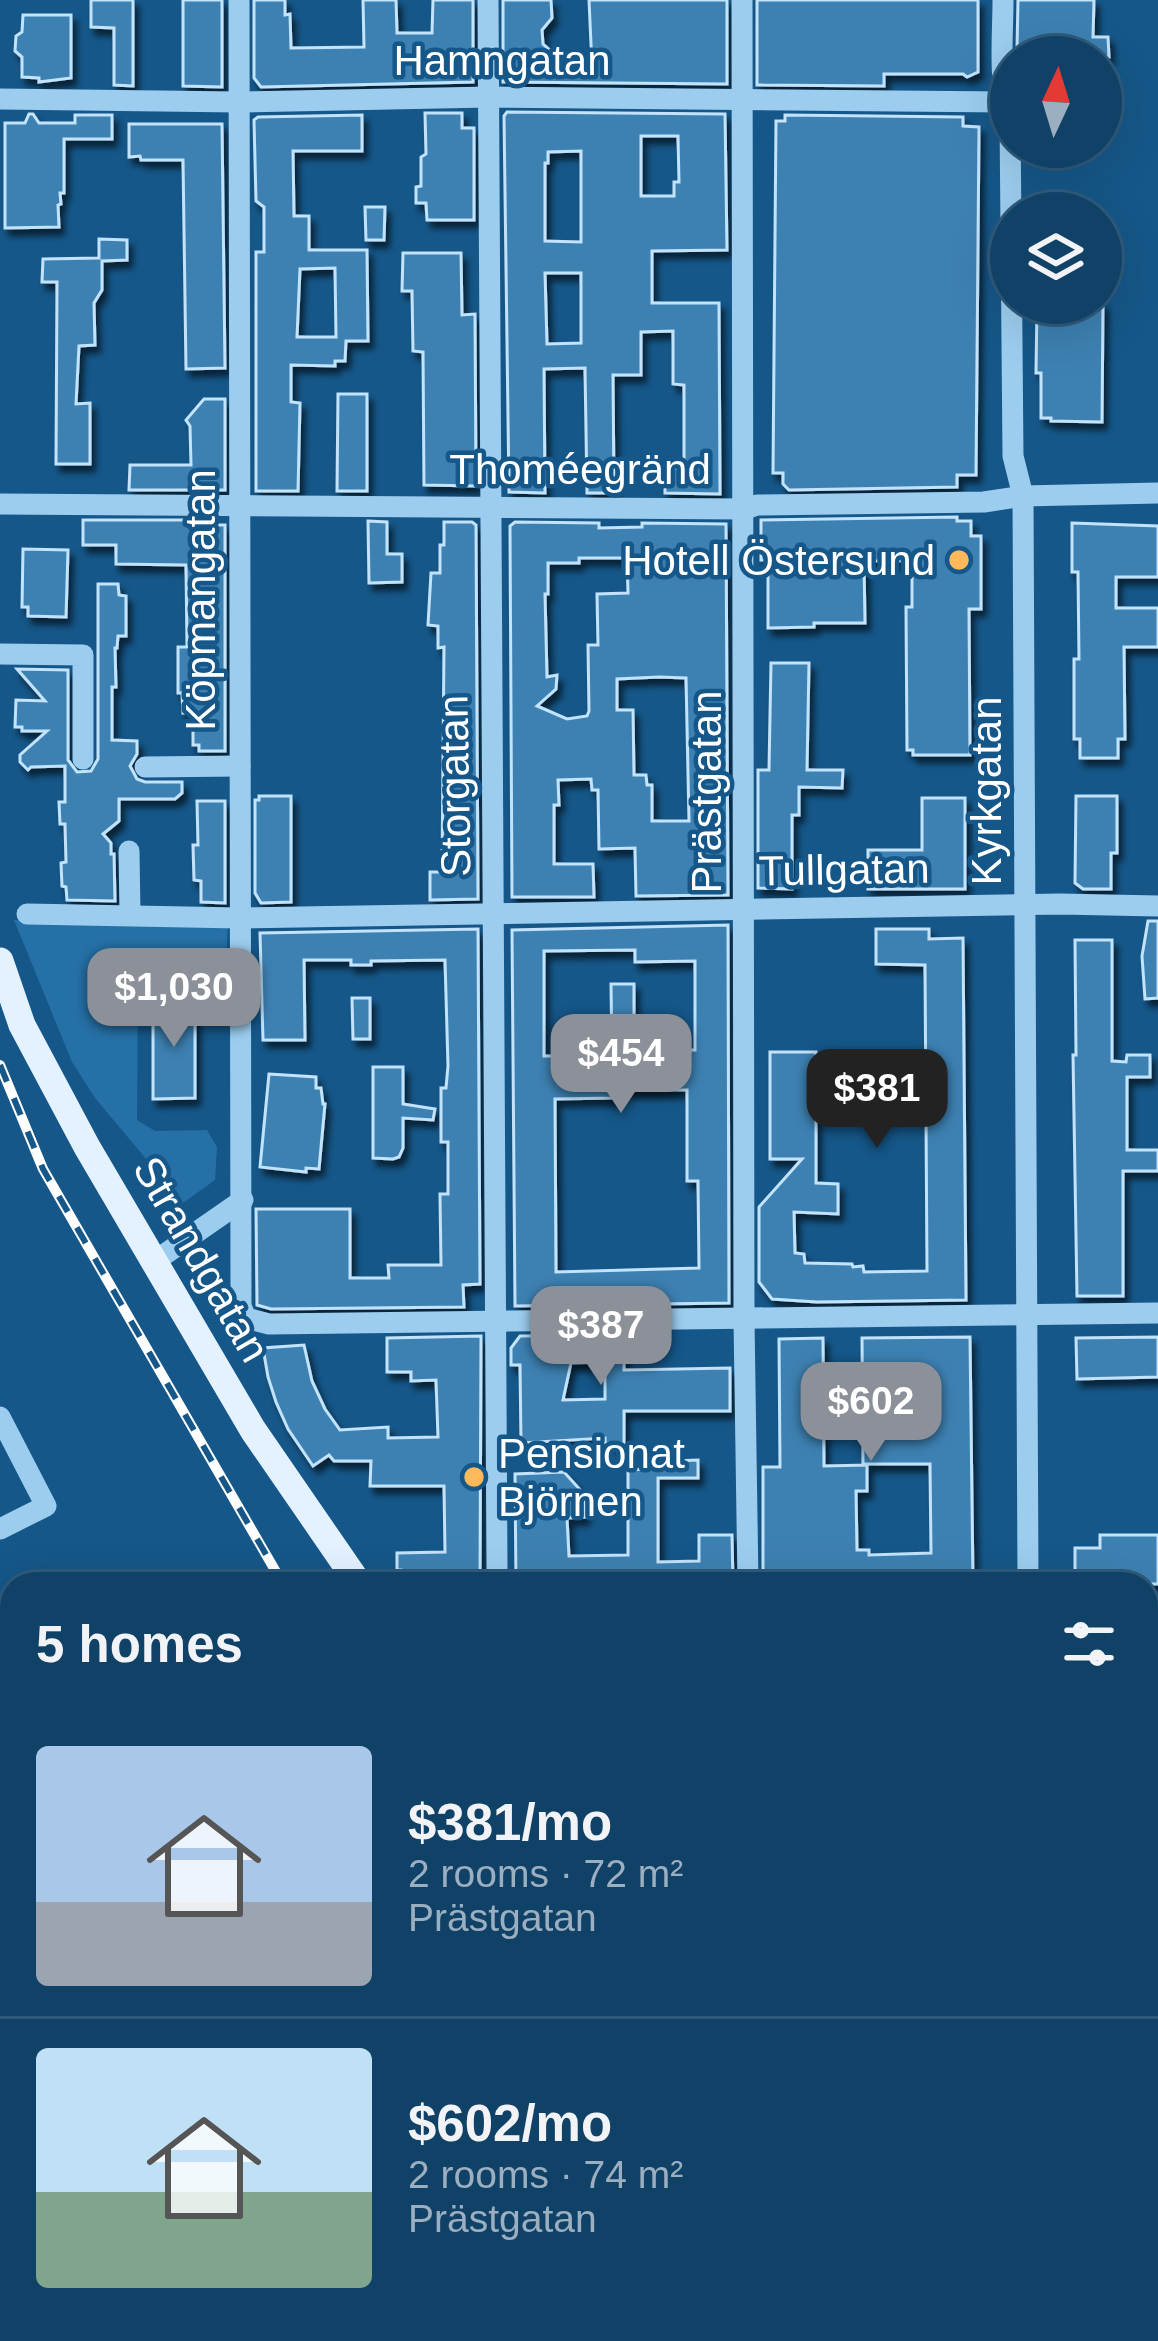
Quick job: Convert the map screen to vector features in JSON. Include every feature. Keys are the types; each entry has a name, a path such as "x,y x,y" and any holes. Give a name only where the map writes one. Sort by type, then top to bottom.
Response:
{"main road":[{"name":"Strandgatan","path":"0,961 22,1024 87,1147 253,1430 351,1572"}],"street":[{"name":"Köpmangatan","path":"238,0 242,1306 246,1318 269,1324 495,1322"},
{"name":"Storgatan","path":"488,0 497,1570"},
{"name":"Prästgatan","path":"742,0 748,1572"},
{"name":"Kyrkgatan","path":"1003,0 1004,36"},
{"name":"Hamngatan","path":"0,99 990,102"},
{"name":"Kyrkgatan","path":"1010,168 1013,456 1023,496 1028,1572"},
{"name":"Thoméegränd","path":"0,504 745,509 1158,493"},
{"path":"0,654 83,656 82,759"},
{"path":"145,767 240,766"},
{"path":"129,850 130,915"},
{"name":"Tullgatan","path":"27,914 240,918 1158,906"},
{"path":"155,1261 243,1200"},
{"path":"495,1322 1158,1312"},
{"path":"0,1417 46,1506 0,1529"}],"shaded area":[{"path":"14,920 228,923 226,958 138,976 137,1120 155,1131 207,1130 217,1147 215,1180 183,1203 95,1098 72,1062"}],"building":[{"path":"91,0 133,0 133,86 114,85 114,28 91,27"},
{"path":"183,0 222,0 222,87 183,86"},
{"path":"254,0 285,0 291,48 364,47 363,0 396,0 397,33 432,33 433,0 473,0 473,82 261,87 254,78"},
{"path":"503,0 551,0 552,18 542,30 553,66 592,66 589,0 727,0 727,84 503,82"},
{"path":"757,0 978,0 978,72 967,77 884,74 884,86 757,85"},
{"path":"1018,0 1094,0 1093,36 1017,36"},
{"path":"23,15 71,15 71,78 39,82 39,78 22,77 22,57 15,51"},
{"path":"507,112 725,114 727,250 652,251 652,303 719,303 720,494 665,493 665,468 684,468 684,385 673,384 673,331 641,332 641,375 613,375 614,493 587,493 585,368 544,369 545,493 509,492","holes":["641,136 678,136 679,182 674,182 674,196 641,196","581,151 581,242 545,241 548,152","545,273 581,273 581,343 547,344"]},
{"path":"425,113 462,113 462,128 474,128 474,220 427,220 426,203 416,203 421,157 426,154"},
{"path":"29,114 39,123 75,123 75,115 112,115 112,139 64,139 59,227 5,228 5,123 25,123"},
{"path":"362,115 362,151 293,151 294,216 309,216 309,250 367,250 368,341 346,341 345,361 335,361 335,366 291,365 291,402 300,403 298,491 256,491 256,252 264,252 264,207 256,201 254,120","holes":["335,268 336,337 297,337 300,269"]},
{"path":"785,115 963,117 963,126 979,127 976,475 957,475 957,487 789,490 783,484 783,473 773,473 776,121 785,121"},
{"path":"129,124 222,124 225,368 186,369 183,160 129,157"},
{"path":"365,207 385,207 384,240 366,240"},
{"path":"99,239 127,240 127,260 102,261 102,290 94,303 95,345 79,346 76,404 90,403 90,464 56,464 57,282 42,282 43,259 99,258"},
{"path":"403,253 461,253 462,315 475,314 476,486 424,485 423,352 413,351 412,291 402,291"},
{"path":"1037,324 1103,324 1102,422 1041,418 1041,373 1036,373"},
{"path":"338,394 367,394 367,491 337,491"},
{"path":"204,399 225,399 225,490 129,490 130,465 191,465 186,420"},
{"path":"957,517 957,521 971,521 971,536 981,536 981,609 969,609 970,755 913,755 913,750 907,750 906,607 912,607 912,561 864,561 865,623 768,628 768,560 761,560 761,520"},
{"path":"83,520 195,520 196,525 225,525 225,751 199,751 199,745 193,745 193,712 183,713 182,693 178,693 178,647 187,647 186,565 116,564 116,545 83,545"},
{"path":"368,521 387,522 387,554 402,554 402,582 369,583"},
{"path":"444,522 476,525 478,899 430,900 430,872 442,872 444,647 438,648 438,626 428,625 431,573 440,573"},
{"path":"515,522 599,523 599,528 642,527 642,523 726,524 728,895 636,896 635,848 599,849 598,790 592,790 591,779 558,780 554,864 593,864 594,897 512,897 510,526","holes":["579,558 627,558 628,593 597,594 598,645 588,645 589,711 587,716 567,719 537,706 556,689 557,675 547,677 545,594 548,563 579,563","686,678 689,821 652,821 652,785 647,785 646,775 634,775 633,710 617,710 617,679"]},
{"path":"1072,523 1158,526 1158,577 1116,577 1116,608 1158,608 1158,647 1124,647 1125,739 1118,739 1118,758 1080,758 1080,739 1074,739 1074,659 1079,659"},
{"path":"23,549 68,550 66,617 28,616 28,607 22,607"},
{"path":"98,584 118,584 119,595 126,596 126,636 118,636 115,648 112,740 137,741 130,766 137,779 182,782 182,793 175,799 119,799 119,821 103,834 114,854 115,901 67,900 61,863 66,862 65,824 60,824 59,802 65,802 65,766 28,770 20,762 20,755 47,731 15,727 16,700 45,701 17,669 68,670 68,760 77,772 91,771 98,759"},
{"path":"771,663 809,663 807,770 843,770 842,788 799,787 799,815 792,815 792,889 758,888 758,770 769,770"},
{"path":"291,796 291,902 261,903 255,893 255,800"},
{"path":"1076,796 1117,796 1117,853 1111,853 1111,889 1083,889 1075,883"},
{"path":"922,798 965,798 965,889 868,889 868,850 922,850"},
{"path":"197,801 225,801 225,903 201,902 201,881 194,880"},
{"path":"1148,921 1158,921 1158,998 1145,999 1142,956"},
{"path":"728,925 729,1303 515,1306 512,930","holes":["635,950 635,962 695,961 695,1050 634,1050 634,984 611,984 612,1056 544,1056 544,951","613,1090 687,1090 687,1181 698,1181 699,1268 556,1272 555,1099 613,1098"]},
{"path":"478,929 480,1284 463,1285 464,1307 271,1309 257,1305 256,1209 350,1209 350,1278 389,1278 388,1265 441,1265 440,1194 448,1194 448,1142 441,1142 441,1088 446,1088 448,1066 445,960 351,965 351,960 304,960 305,1040 263,1040 260,933"},
{"path":"876,929 929,929 929,939 963,938 966,1300 772,1299 759,1282 759,1207 802,1159 770,1159 770,1052 816,1052 816,1183 838,1184 838,1214 794,1212 795,1253 804,1254 805,1263 852,1264 863,1266 864,1272 927,1271 925,965 876,964"},
{"path":"1075,940 1112,940 1112,1061 1150,1055 1150,1077 1127,1077 1127,1150 1158,1150 1158,1171 1123,1171 1123,1296 1077,1296"},
{"path":"352,998 370,998 370,1039 353,1039"},
{"path":"153,1001 195,1001 195,1098 153,1099"},
{"path":"373,1067 403,1067 403,1104 435,1109 433,1120 403,1118 403,1148 393,1159 373,1158"},
{"path":"269,1074 316,1077 325,1104 319,1169 260,1167"},
{"path":"624,1335 624,1370 730,1368 730,1411 624,1411 624,1444 605,1443 605,1438 521,1443 520,1365 511,1365 511,1348 520,1336","holes":["605,1362 605,1399 563,1400 571,1363"]},
{"path":"481,1336 480,1572 397,1570 397,1553 445,1552 444,1486 370,1486 371,1461 334,1461 329,1455 313,1466 276,1402 263,1348 304,1345 312,1381 340,1430 388,1427 388,1438 438,1437 436,1380 411,1381 411,1372 387,1372 387,1338"},
{"path":"970,1337 973,1572 763,1572 763,1467 780,1467 779,1339 823,1338 824,1466 867,1465 867,1491 856,1491 857,1550 869,1550 869,1555 931,1553 930,1464 863,1464 862,1338"},
{"path":"1158,1337 1158,1377 1077,1379 1076,1338"},
{"path":"698,1460 698,1478 658,1478 658,1562 699,1561 699,1535 732,1535 733,1572 516,1572 515,1474 564,1472 584,1494 585,1517 567,1518 569,1556 628,1555 628,1470 645,1469 644,1462"},
{"path":"1100,1535 1158,1535 1158,1572 1075,1572 1075,1548 1100,1548"}],"railway":[{"path":"0,1065 43,1169 276,1572"}],"place":[{"name":"Hotell Östersund","path":"959,560"},
{"name":"Pensionat Björnen","path":"474,1477"}]}
